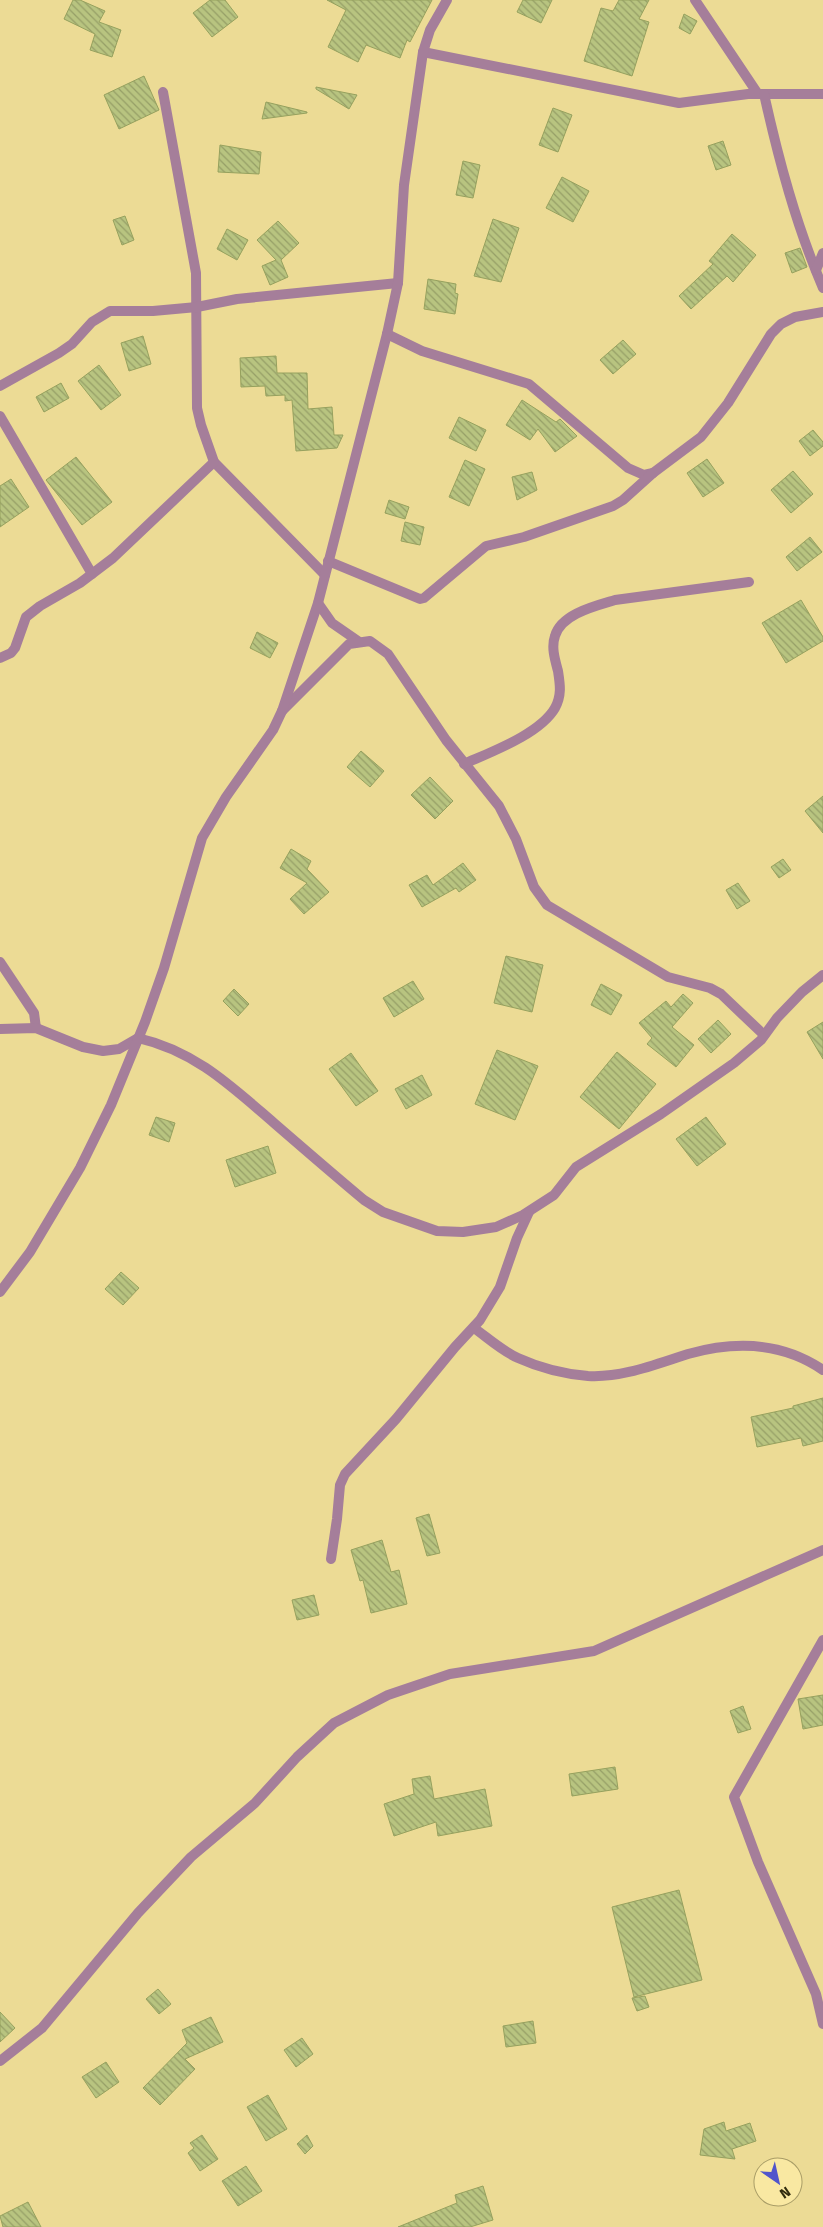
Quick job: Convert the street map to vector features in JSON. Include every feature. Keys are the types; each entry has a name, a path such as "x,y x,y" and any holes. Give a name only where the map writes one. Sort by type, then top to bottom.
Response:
{"street":[{"path":"0,1292 30,1252 80,1168 110,1105 164,968 202,838 226,797 272,730 282,711 318,603 387,334 398,283 404,185 423,52 430,30 446,0"},
{"path":"695,0 761,94 794,215 823,288"},
{"path":"423,52 680,103 761,94 823,94"},
{"path":"163,92 196,273 197,408 200,425 214,462 324,574"},
{"path":"816,270 823,253"},
{"path":"0,386 72,344 92,322 110,311 153,311 197,307 237,299 398,283"},
{"path":"328,561 420,599 424,598 482,548 524,537 613,506 701,437 728,403 771,334 781,324 795,317 823,312"},
{"path":"387,334 422,351 529,384 628,468 644,475 653,473"},
{"path":"0,416 92,574"},
{"path":"0,658 11,653 15,648 26,617 113,558 214,462"},
{"path":"464,764 504,746 548,718 561,689 553,647 554,637 559,627 570,617 615,600 749,582"},
{"path":"318,603 332,622 358,641"},
{"path":"282,711 349,644 358,641 370,641 388,654 464,764 499,806 507,819 534,886 547,905 668,978 710,988 721,994 764,1035"},
{"path":"0,962 34,1013 36,1028"},
{"path":"0,1029 36,1028 83,1047 103,1051 119,1050 138,1038 161,1043 179,1051 218,1076 364,1200 383,1212 437,1231 464,1232 496,1227 530,1211 554,1195 576,1168 661,1114 734,1063 764,1035 776,1018 802,992 823,975"},
{"path":"331,1559 340,1485 345,1474 396,1419 455,1347 474,1328 500,1288 517,1238 530,1211"},
{"path":"474,1328 517,1358 552,1370 590,1376 637,1371 720,1346 759,1346 783,1351 806,1358 823,1370"},
{"path":"0,2061 42,2028 138,1913 191,1857 255,1803 297,1757 334,1723 388,1694 450,1674 594,1651 823,1550"},
{"path":"823,1640 734,1797 758,1862 816,1994 823,2024"}],"building":[{"path":"73,0 80,0 105,11 99,22 121,30 112,57 90,50 95,34 64,19"},
{"path":"210,0 225,0 238,17 212,37 193,13"},
{"path":"327,0 432,0 410,42 407,40 400,58 366,45 358,62 328,47 346,10"},
{"path":"523,0 552,0 541,23 517,12"},
{"path":"619,0 649,0 639,19 649,22 632,76 584,61 601,8 613,11"},
{"path":"684,14 697,21 690,34 679,28"},
{"path":"144,76 159,110 119,129 104,95"},
{"path":"316,87 357,95 349,109 316,89"},
{"path":"266,102 307,112 307,113 262,119"},
{"path":"553,108 572,115 558,152 539,145"},
{"path":"723,141 731,165 716,170 708,146"},
{"path":"220,145 261,152 259,174 218,172"},
{"path":"463,161 480,165 473,198 456,195"},
{"path":"562,177 589,191 573,222 546,208"},
{"path":"125,216 134,240 122,245 113,220"},
{"path":"493,219 519,228 501,282 474,276"},
{"path":"278,221 299,243 281,260 288,277 270,285 262,266 276,260 257,240"},
{"path":"227,229 248,240 237,260 217,249"},
{"path":"732,234 756,255 733,282 727,276 691,309 679,296 713,264 709,261"},
{"path":"800,248 807,267 792,273 785,253"},
{"path":"428,279 456,284 455,293 458,294 455,314 424,309"},
{"path":"143,336 151,364 129,371 121,343"},
{"path":"623,340 636,354 613,374 600,360"},
{"path":"276,356 277,373 307,373 308,409 332,407 334,435 343,435 337,448 296,451 292,400 285,401 285,395 266,396 265,386 241,387 240,358"},
{"path":"99,365 121,395 101,410 78,381"},
{"path":"61,383 69,398 44,412 36,397"},
{"path":"522,400 556,422 560,419 577,436 555,452 538,429 530,440 506,425"},
{"path":"459,417 486,430 476,451 449,438"},
{"path":"813,430 823,442 823,446 810,456 799,441"},
{"path":"76,457 112,502 82,525 46,480"},
{"path":"707,459 724,483 703,497 687,473"},
{"path":"465,460 485,469 469,506 449,497"},
{"path":"793,471 813,494 791,513 771,490"},
{"path":"532,472 537,490 517,500 512,477"},
{"path":"11,479 29,507 0,527 0,486"},
{"path":"389,500 409,507 405,519 385,513"},
{"path":"405,522 424,527 420,545 401,541"},
{"path":"810,537 822,552 797,571 786,557"},
{"path":"801,600 823,637 823,641 786,663 762,623"},
{"path":"257,632 278,643 270,658 250,648"},
{"path":"361,751 384,771 370,787 347,767"},
{"path":"430,777 453,801 435,819 411,795"},
{"path":"823,796 823,833 805,811"},
{"path":"291,849 311,861 307,869 329,892 304,914 290,899 307,883 280,868"},
{"path":"783,859 791,870 779,878 771,867"},
{"path":"463,863 476,880 459,892 456,888 422,907 409,885 427,875 433,885"},
{"path":"738,883 750,901 737,909 726,890"},
{"path":"506,956 543,965 532,1012 494,1003"},
{"path":"413,981 424,999 394,1017 383,998"},
{"path":"601,984 622,995 611,1015 591,1005"},
{"path":"234,989 249,1004 238,1016 223,1001"},
{"path":"683,994 693,1003 672,1027 694,1045 676,1067 647,1044 652,1038 639,1023 666,1001 671,1007"},
{"path":"718,1020 731,1034 711,1053 698,1039"},
{"path":"823,1022 823,1059 807,1032"},
{"path":"497,1050 538,1066 515,1120 475,1104"},
{"path":"617,1052 656,1084 619,1129 580,1097"},
{"path":"351,1053 378,1091 356,1106 329,1069"},
{"path":"422,1075 432,1095 406,1109 395,1089"},
{"path":"156,1117 175,1123 169,1142 149,1135"},
{"path":"706,1117 726,1144 697,1166 676,1139"},
{"path":"268,1146 276,1173 235,1187 226,1160"},
{"path":"121,1272 139,1288 123,1305 105,1289"},
{"path":"823,1398 823,1441 803,1446 801,1438 757,1447 751,1417 793,1408 793,1406"},
{"path":"429,1514 440,1553 427,1556 416,1518"},
{"path":"382,1540 391,1572 399,1570 407,1604 371,1613 363,1580 360,1581 351,1550"},
{"path":"314,1595 319,1615 297,1620 292,1600"},
{"path":"823,1695 823,1725 803,1729 798,1699"},
{"path":"743,1706 751,1729 738,1733 730,1711"},
{"path":"615,1767 618,1789 572,1796 569,1774"},
{"path":"430,1776 434,1799 485,1789 492,1826 438,1836 436,1822 394,1836 384,1804 414,1794 412,1779"},
{"path":"679,1890 702,1980 634,1997 612,1907"},
{"path":"158,1989 171,2004 159,2014 146,1999"},
{"path":"645,1996 649,2007 637,2011 632,1998"},
{"path":"0,2012 15,2028 0,2042"},
{"path":"211,2017 223,2042 185,2059 195,2069 160,2105 143,2088 187,2043 182,2030"},
{"path":"533,2021 536,2043 506,2047 503,2026"},
{"path":"302,2038 313,2054 296,2067 284,2050"},
{"path":"106,2062 119,2082 96,2098 82,2077"},
{"path":"268,2095 287,2129 266,2141 247,2107"},
{"path":"724,2122 726,2131 750,2123 756,2141 732,2149 735,2159 700,2155 704,2129"},
{"path":"202,2135 218,2159 200,2171 188,2153 194,2148 190,2143"},
{"path":"307,2135 313,2146 305,2154 297,2144"},
{"path":"246,2166 262,2191 238,2206 222,2181"},
{"path":"483,2186 493,2220 470,2227 398,2227 457,2203 455,2195"},
{"path":"28,2202 41,2227 3,2227 0,2216"}]}
